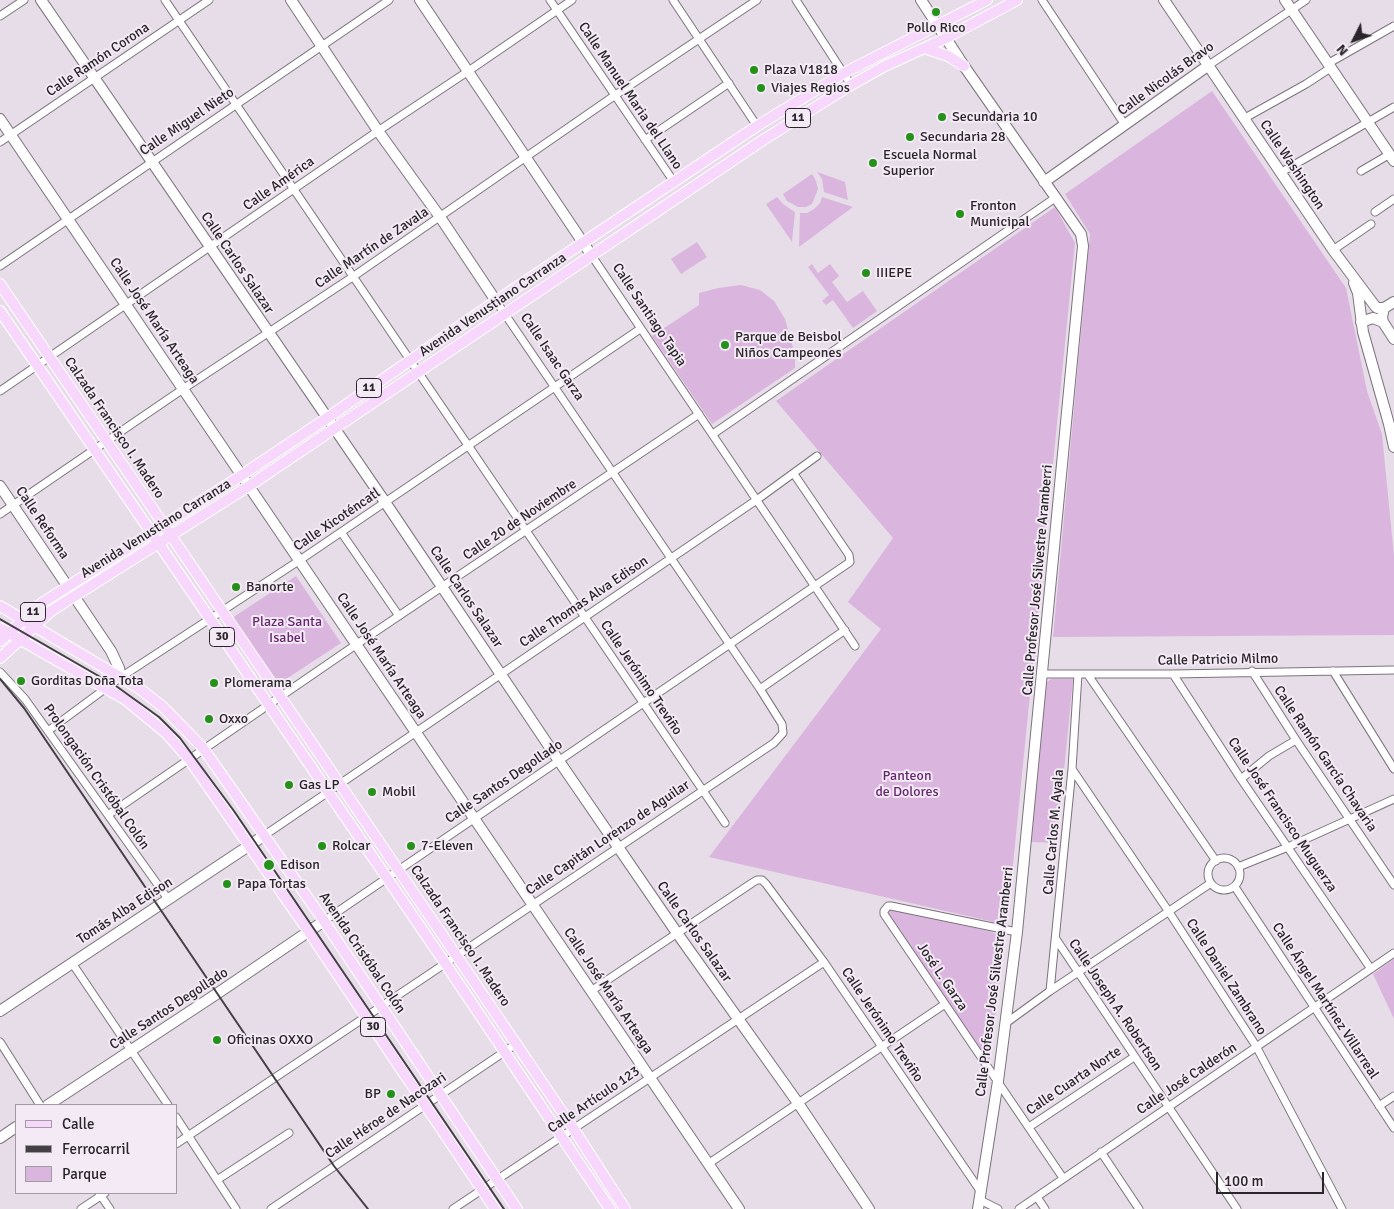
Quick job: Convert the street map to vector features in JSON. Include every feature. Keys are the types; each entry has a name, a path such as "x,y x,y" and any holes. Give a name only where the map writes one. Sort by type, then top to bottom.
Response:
{"main road":[{"name":"Avenida Venustiano Carranza","path":"0,640 4,631 23,621 42,603 242,475 582,242 757,126 844,73 987,0"},
{"name":"Avenida Venustiano Carranza","path":"0,658 50,611 249,486 592,256 716,170 851,85 1017,0"},
{"path":"924,48 948,56 964,66"},
{"name":"Calzada Francisco I. Madero","path":"0,284 399,870 573,1128 625,1209"},
{"name":"Calzada Francisco I. Madero","path":"0,311 445,963 610,1209"},
{"name":"Avenida Cristóbal Colón","path":"0,606 121,677 163,707 204,748 382,1006 517,1209"},
{"name":"30","path":"4,631 126,700 154,723 188,759 309,932 496,1209"}],"street":[{"path":"0,16 24,0"},
{"name":"Calle Carlos Salazar","path":"41,0 443,587 559,761 798,1103 869,1209"},
{"name":"Calle Jerónimo Treviño","path":"166,0 725,823"},
{"name":"Calle Ramón Corona","path":"0,142 209,0"},
{"name":"Calle Isaac Garza","path":"291,0 321,47 506,313 730,644 782,724 783,733"},
{"name":"Calle Miguel Nieto","path":"0,266 388,0"},
{"name":"Calle Santiago Tapia","path":"420,0 640,329 758,499 855,646"},
{"name":"Calle Manuel Maria del Llano","path":"550,0 674,182"},
{"name":"Calle América","path":"0,391 378,130 468,72 572,0"},
{"path":"673,0 757,126"},
{"name":"Calle Martín de Zavala","path":"0,514 183,389 354,276 614,96 757,0"},
{"path":"796,0 851,85"},
{"name":"Calle Profesor José Silvestre Aramberri","path":"921,0 964,66 1081,234 1083,246 1017,932 998,1081 980,1200"},
{"path":"1042,0 1125,125"},
{"name":"Calle Washington","path":"1164,0 1333,250 1375,306 1377,308 1384,308"},
{"name":"Calle Nicolás Bravo","path":"1044,182 1209,65 1288,4 1306,0"},
{"path":"1288,4 1392,157 1361,171"},
{"path":"1245,118 1306,84 1330,65 1394,26"},
{"path":"645,140 729,83"},
{"path":"1280,173 1394,107"},
{"name":"Calle José María Arteaga","path":"0,119 739,1209"},
{"path":"713,434 1055,198"},
{"path":"1375,212 1394,198"},
{"path":"1333,250 1371,224"},
{"path":"1352,275 1358,293 1361,322 1392,422 1394,447"},
{"path":"1394,302 1384,308 1382,313 1383,322 1394,339"},
{"path":"1361,322 1373,318 1383,322"},
{"name":"Calle Xicoténcatl","path":"48,731 121,677 300,560 640,329"},
{"name":"Calle 20 de Noviembre","path":"108,815 268,704 699,414"},
{"name":"Calle Thomas Alva Edison","path":"265,835 758,499 817,456"},
{"name":"Calle Santos Degollado","path":"50,1104 309,932 850,562 849,555 794,474"},
{"name":"Calle Reforma","path":"0,486 111,650 121,677"},
{"path":"341,532 398,616"},
{"path":"760,689 845,630"},
{"name":"Calle Patricio Milmo","path":"1043,674 1394,670"},
{"path":"1333,671 1394,769"},
{"name":"Prolongación Cristóbal Colón","path":"0,672 25,700 48,731 168,900"},
{"name":"Calle Ramón García Chavaria","path":"1252,672 1394,884"},
{"name":"Calle Carlos M. Ayala","path":"1050,991 1072,769 1078,674"},
{"path":"1088,674 1216,861"},
{"name":"Calle José Francisco Muguerza","path":"1173,674 1370,969"},
{"name":"Calle Capitán Lorenzo de Aguilar","path":"445,963 774,742 783,733"},
{"path":"1241,778 1269,756 1296,740"},
{"name":"Calle Daniel Zambrano","path":"1072,769 1169,912 1256,1046 1342,1209"},
{"path":"1238,867 1288,847 1394,799"},
{"name":"Tomás Alba Edison","path":"0,1011 265,835"},
{"path":"1227,858 1234,861 1238,867 1239,882 1235,887 1224,890 1211,884 1208,879 1210,868 1216,861 1227,858"},
{"name":"Calle Jerónimo Treviño","path":"678,933 757,880 762,880 824,962 881,1046 980,1200"},
{"path":"1006,1022 1211,884"},
{"name":"Calle Ángel Martínez Villarreal","path":"1235,887 1394,1128"},
{"name":"José L. Garza","path":"1017,932 891,906 885,908 884,914 1063,1178"},
{"path":"592,991 678,933"},
{"name":"Calle Joseph A. Robertson","path":"1056,939 1237,1209"},
{"name":"Calle José Calderón","path":"1019,1209 1394,953"},
{"name":"Calle Artículo 123","path":"453,1209 824,962"},
{"path":"72,963 167,1104"},
{"path":"178,1143 445,963"},
{"path":"708,1164 945,1004"},
{"path":"0,1042 39,1104"},
{"name":"Calle Héroe de Nacozari","path":"271,1209 516,1044"},
{"name":"Calle Cuarta Norte","path":"1029,1127 1134,1057"},
{"path":"1379,1106 1394,1096"},
{"path":"178,1120 236,1209"},
{"path":"0,1138 15,1128"},
{"path":"217,1180 289,1133"},
{"path":"1101,1152 1139,1209"},
{"path":"81,1209 102,1194 110,1209"},
{"path":"1037,1197 1045,1209"},
{"path":"980,1200 998,1209"}],"green space":[{"path":"1212,91 1346,288 1367,391 1382,434 1394,556 1394,635 1053,637 1090,234 1065,194"},
{"path":"817,172 845,182 848,200 824,192 822,179"},
{"path":"812,174 818,189 812,204 806,207 798,207 787,201 783,194"},
{"path":"777,197 783,204 795,212 792,242 766,204"},
{"path":"822,197 853,207 799,247 800,213 807,213 814,209 820,203"},
{"name":"Panteon de Dolores","path":"1055,207 1075,243 1007,925 709,857 881,629 848,602 893,538 776,401"},
{"path":"697,242 707,257 681,274 671,259"},
{"path":"812,264 818,273 830,264 839,276 832,282 847,302 863,291 877,311 853,328 833,300 826,305 822,301 829,295 808,267"},
{"name":"Parque de Beisbol Niños Campeones","path":"741,285 760,290 774,301 785,319 795,355 795,368 712,424 652,336 699,305 699,293"},
{"name":"Plaza Santa Isabel","path":"296,576 341,643 277,685 232,618"},
{"path":"1051,679 1073,679 1057,843 1030,842 1046,683"},
{"path":"889,908 989,931 1002,936 1005,942 989,1064 884,914"},
{"path":"1394,959 1394,1019 1373,974"}],"railway":[{"path":"0,619 116,686 159,717 180,738 234,811 504,1209"},
{"path":"0,679 24,708 334,1166 368,1209"}],"place":[{"name":"Pollo Rico","path":"936,12"},
{"name":"Plaza V1818","path":"754,70"},
{"name":"Viajes Regios","path":"761,88"},
{"name":"Secundaria 10","path":"942,117"},
{"name":"Secundaria 28","path":"910,137"},
{"name":"Escuela Normal Superior","path":"873,163"},
{"name":"Fronton Municipal","path":"960,214"},
{"name":"IIIEPE","path":"866,273"},
{"name":"Parque de Beisbol Niños Campeones","path":"725,345"},
{"name":"Banorte","path":"236,587"},
{"name":"Gorditas Doña Tota","path":"21,681"},
{"name":"Plomerama","path":"214,683"},
{"name":"Oxxo","path":"209,719"},
{"name":"Gas LP","path":"289,785"},
{"name":"Mobil","path":"372,792"},
{"name":"Rolcar","path":"322,846"},
{"name":"7-Eleven","path":"411,846"},
{"name":"Edison","path":"269,865"},
{"name":"Papa Tortas","path":"227,884"},
{"name":"Oficinas OXXO","path":"217,1040"},
{"name":"BP","path":"391,1094"}]}
